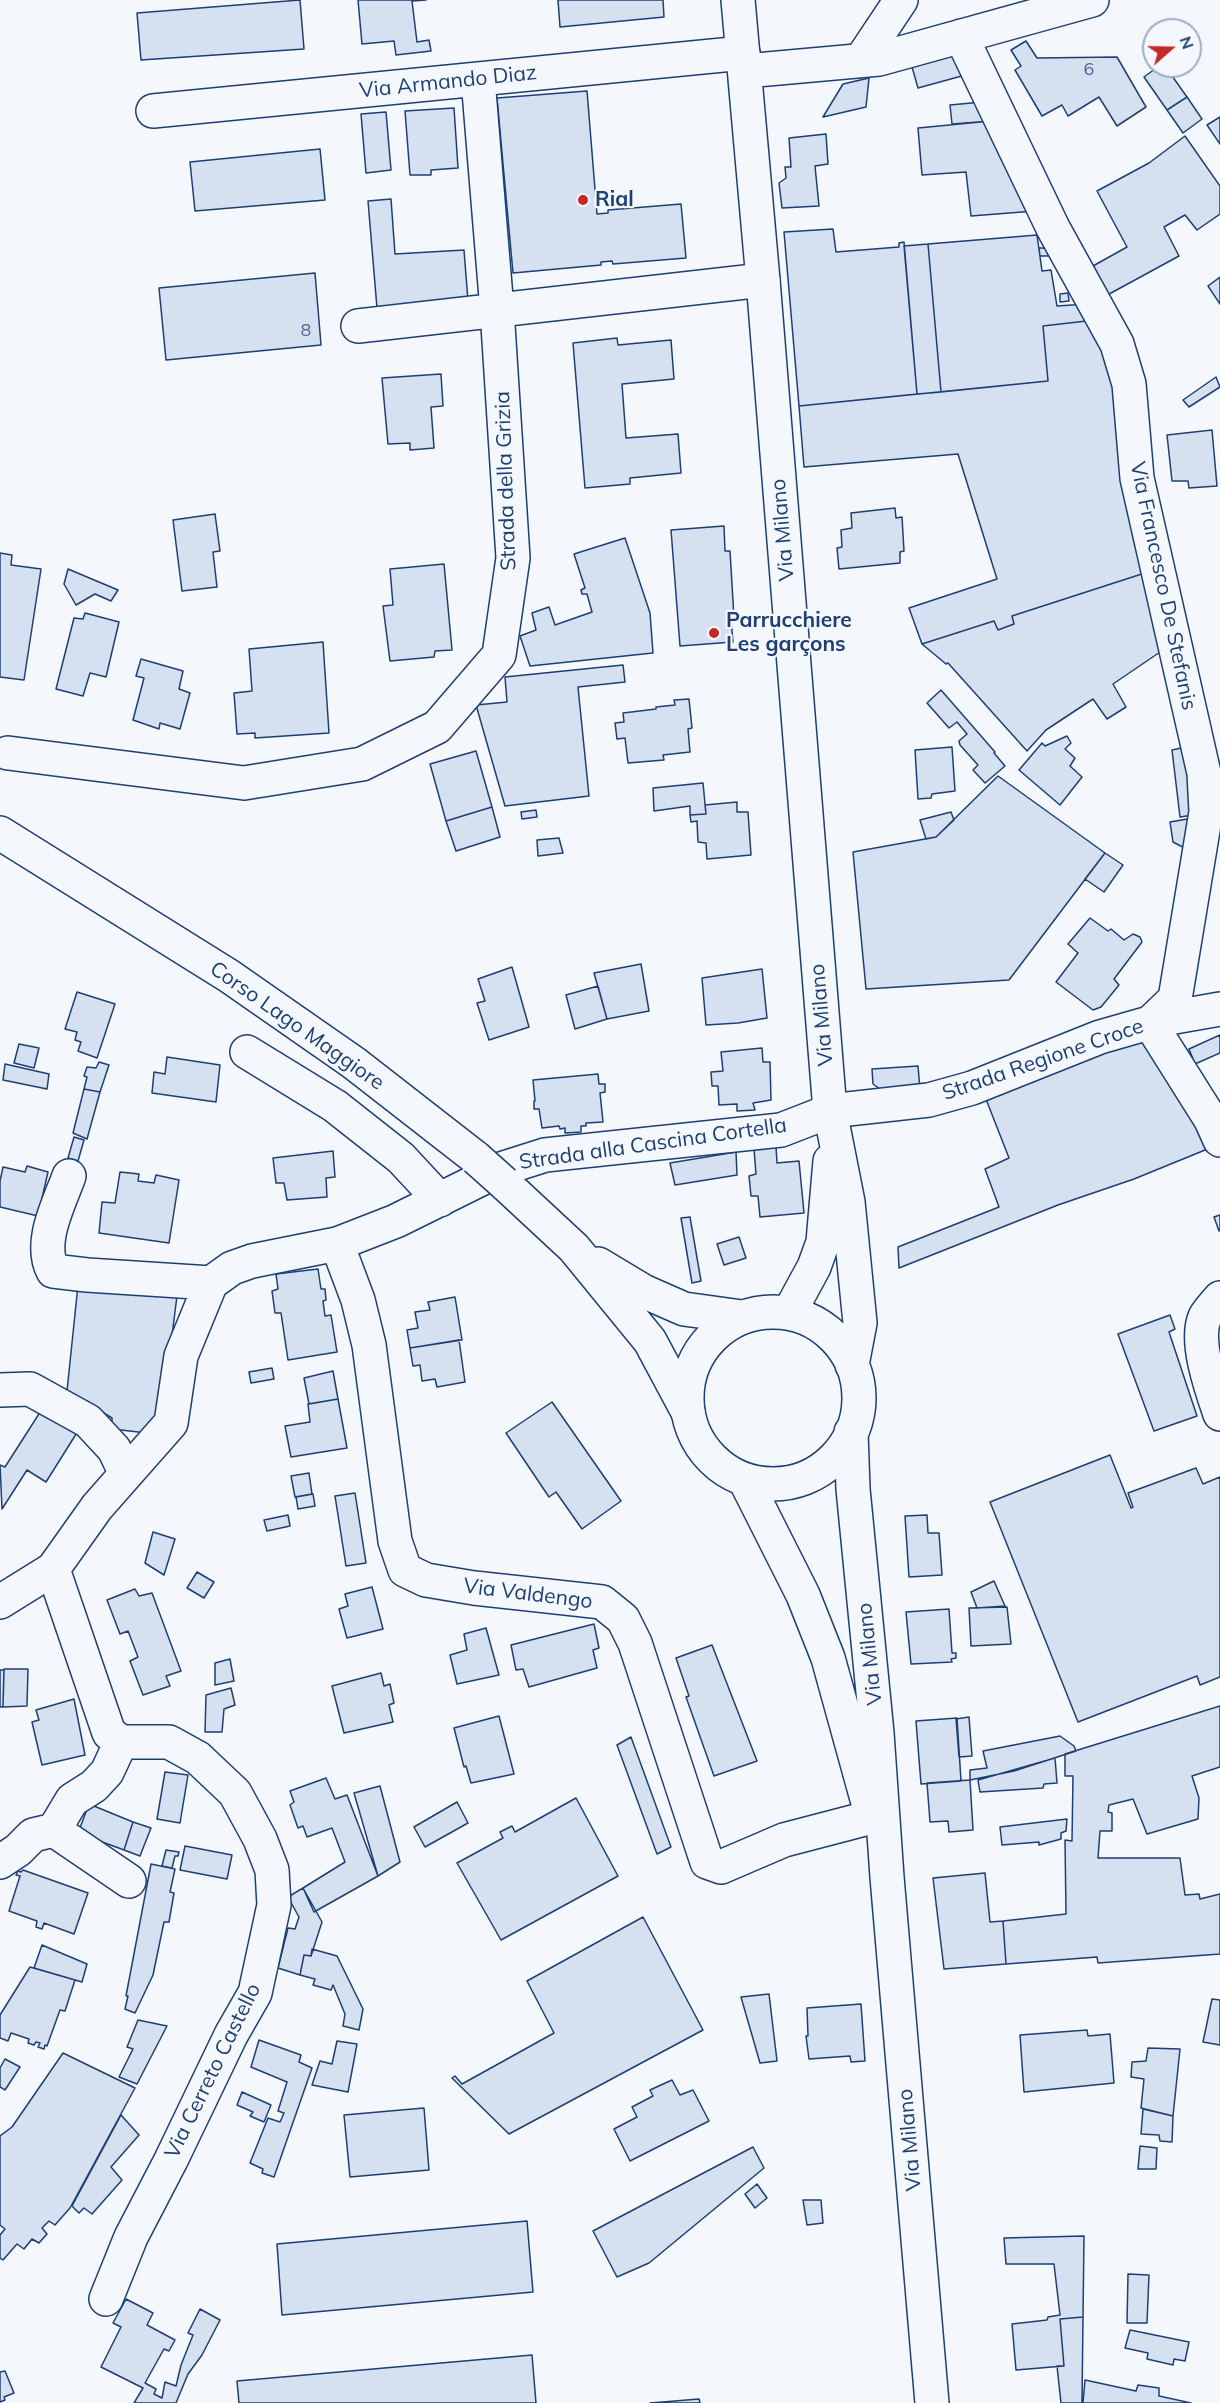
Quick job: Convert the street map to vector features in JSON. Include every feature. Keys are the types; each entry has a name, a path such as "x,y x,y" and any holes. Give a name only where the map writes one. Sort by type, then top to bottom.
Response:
{"main road":[{"name":"Via Milano","path":"738,0 831,1122 848,1202 860,1323 852,1365"},
{"path":"861,60 901,0"},
{"name":"Via Armando Diaz","path":"153,111 478,79 744,62 879,59 1092,0"},
{"name":"Via Francesco De Stefanis","path":"961,36 1053,228 1118,344 1129,384 1137,478 1204,773 1206,812 1175,999 1150,1023"},
{"name":"Strada della Grizia","path":"8,753 244,783 362,764 437,728 499,655 513,558 497,310 478,79"},
{"path":"358,326 763,280"},
{"name":"Corso Lago Maggiore","path":"0,833 229,976 354,1063 476,1158 574,1248 650,1341 688,1412"},
{"name":"Strada Regione Croce","path":"831,1122 972,1088 1100,1037 1150,1023 1220,1009"},
{"path":"1150,1023 1211,1120 1220,1140"},
{"path":"247,1052 335,1106 401,1158 440,1200"},
{"name":"Via Milano","path":"789,1313 814,1267 823,1242 831,1122"},
{"name":"Strada alla Cascina Cortella","path":"211,1283 232,1268 252,1261 337,1244 396,1221 501,1169 545,1155 781,1130 831,1122"},
{"path":"0,1602 53,1569 97,1507 171,1423 181,1356 211,1283 53,1271 48,1262 47,1243 69,1176"},
{"name":"Via Valdengo","path":"337,1244 358,1300 369,1345 395,1541 405,1570 426,1580 474,1588 602,1602 623,1619 635,1643 707,1862 721,1867 784,1840 872,1817"},
{"name":"Corso Lago Maggiore","path":"574,1248 643,1291 684,1309 742,1317"},
{"path":"1220,1298 1205,1318 1202,1347 1207,1377 1220,1414"},
{"path":"765,1312 789,1313 809,1320 827,1331 842,1347 852,1365 858,1387 858,1410 852,1432 838,1454 819,1471 796,1481 770,1484 745,1480 724,1470 707,1454 694,1434 688,1412 688,1382 698,1355 717,1332 742,1317 765,1312"},
{"path":"0,1390 30,1389 88,1421 114,1449 126,1474"},
{"name":"Via Milano","path":"852,1432 853,1489 878,1733 887,1877 932,2403"},
{"name":"Via Milano","path":"745,1480 803,1595 828,1658 887,1877"},
{"path":"0,1862 18,1850 33,1835 54,1830 72,1800 94,1786 107,1772 121,1742 110,1733 53,1569"},
{"name":"Via Cerreto Castello","path":"106,2299 130,2236 231,2035 255,1993 274,1905 272,1870 260,1839 235,1793 198,1758 169,1742 121,1742"},
{"path":"54,1830 129,1881"}],"building":[{"path":"300,0 304,49 141,60 137,13"},
{"path":"358,0 426,0 412,1 417,42 429,40 431,51 396,55 394,41 362,44"},
{"path":"558,0 663,0 664,17 560,27"},
{"path":"1026,41 1037,58 1117,57 1146,107 1117,126 1099,97 1068,116 1062,105 1042,116 1015,70 1021,66 1011,50"},
{"path":"960,54 969,74 918,88 912,67"},
{"path":"869,78 866,107 823,117 843,84"},
{"path":"1145,78 1174,78 1187,97 1167,110"},
{"path":"587,91 597,214 608,213 608,210 681,204 686,258 613,264 612,261 601,262 601,265 513,273 497,98"},
{"path":"1187,97 1202,119 1183,133 1167,110"},
{"path":"982,102 991,121 952,124 950,105"},
{"path":"454,108 458,168 431,170 431,175 410,175 405,111"},
{"path":"386,112 391,170 366,173 361,114"},
{"path":"1220,117 1220,144 1207,125"},
{"path":"991,121 1035,211 971,216 966,172 922,175 918,128"},
{"path":"826,134 828,164 815,166 819,206 782,208 779,183 786,178 785,167 791,167 789,138"},
{"path":"1185,136 1220,186 1220,214 1197,230 1185,215 1164,227 1179,256 1100,299 1084,271 1127,247 1097,191 1149,163"},
{"path":"320,149 325,200 195,211 190,162"},
{"path":"391,199 395,254 464,250 468,301 377,308 368,201"},
{"path":"833,229 836,252 899,247 899,243 904,242 917,394 799,406 784,232"},
{"path":"1037,235 1042,271 1051,270 1057,306 1087,304 1095,320 1043,326 1048,381 941,392 928,244"},
{"path":"928,244 941,392 917,394 904,246"},
{"path":"1039,248 1047,248 1048,256 1040,256"},
{"path":"315,273 321,345 166,360 159,288"},
{"path":"1220,277 1220,304 1208,286"},
{"path":"1068,293 1069,301 1060,302 1060,294"},
{"path":"1095,320 1117,377 1151,571 1012,616 1014,624 998,630 994,621 922,644 909,608 997,579 958,454 804,467 799,406 1048,381 1043,326"},
{"path":"617,338 618,345 671,340 674,379 622,384 626,438 678,434 681,473 630,478 630,484 585,488 573,343"},
{"path":"441,374 443,406 431,407 434,448 410,450 410,443 388,444 382,378"},
{"path":"1216,377 1220,387 1189,407 1183,400"},
{"path":"1212,430 1217,486 1189,488 1188,481 1172,481 1167,435"},
{"path":"895,508 896,518 902,517 904,551 900,552 900,563 839,569 837,548 842,547 841,530 852,528 851,513"},
{"path":"215,514 220,551 213,552 217,587 182,591 173,520"},
{"path":"724,526 725,551 730,551 733,642 680,646 671,530"},
{"path":"625,538 650,613 653,653 530,666 520,636 536,630 532,613 549,607 555,625 592,612 587,594 582,594 581,590 585,588 574,554"},
{"path":"0,553 12,555 11,565 41,569 24,680 0,677"},
{"path":"444,564 452,650 435,651 434,657 390,661 383,606 393,605 390,569"},
{"path":"68,569 118,590 111,601 95,594 76,605 64,584"},
{"path":"1151,571 1166,648 1113,684 1126,707 1107,719 1093,699 1046,730 1027,751 948,663 946,664 922,644 994,621 998,630 1014,624 1012,616"},
{"path":"85,613 119,622 106,677 90,673 83,696 56,689 74,618 83,619"},
{"path":"323,642 329,733 255,738 255,733 237,734 234,693 252,691 249,649"},
{"path":"141,659 183,671 179,689 190,693 180,729 160,723 159,729 133,720 144,678 136,676"},
{"path":"623,665 625,682 578,687 589,796 505,806 476,705 507,702 505,677"},
{"path":"941,690 1005,766 985,783 973,770 978,765 960,745 959,741 967,734 957,722 949,728 927,703"},
{"path":"689,699 692,728 688,729 690,752 663,755 664,760 628,763 625,738 617,739 615,723 624,722 623,713 675,705 674,700"},
{"path":"1067,736 1071,743 1065,749 1075,758 1070,766 1082,777 1060,805 1019,770 1042,743 1045,746"},
{"path":"952,747 955,791 932,794 931,798 918,799 915,750"},
{"path":"1186,747 1193,815 1180,817 1172,750"},
{"path":"476,751 492,807 446,821 430,764"},
{"path":"998,776 1105,853 1009,980 866,989 853,852 936,837"},
{"path":"703,783 706,814 690,815 690,806 654,811 653,788"},
{"path":"737,802 737,812 748,812 751,855 707,859 706,843 698,842 697,821 691,822 690,815 706,814 705,805"},
{"path":"492,807 500,837 456,851 446,821"},
{"path":"536,810 537,817 522,819 521,812"},
{"path":"951,812 954,820 936,837 926,839 920,820"},
{"path":"1193,818 1194,853 1173,842 1170,822"},
{"path":"559,838 563,853 538,856 537,840"},
{"path":"1105,853 1123,865 1104,892 1085,879"},
{"path":"1090,918 1108,931 1111,929 1124,940 1133,934 1140,937 1142,942 1114,979 1119,985 1101,1007 1093,1010 1056,982 1078,953 1068,944"},
{"path":"641,964 649,1011 607,1019 594,973"},
{"path":"512,967 529,1027 489,1040 477,1003 485,1001 478,979"},
{"path":"762,969 767,1018 706,1025 702,978"},
{"path":"598,986 607,1019 575,1029 566,995"},
{"path":"77,992 115,1004 97,1058 78,1051 81,1042 75,1040 77,1032 65,1029"},
{"path":"1220,1035 1220,1053 1195,1064 1189,1049"},
{"path":"1142,1038 1210,1148 899,1268 898,1247 999,1207 985,1169 1009,1158 984,1094"},
{"path":"19,1044 39,1048 34,1068 14,1063"},
{"path":"762,1048 763,1062 770,1062 771,1100 753,1103 755,1110 737,1111 737,1104 719,1105 718,1086 712,1086 711,1072 723,1071 721,1052"},
{"path":"167,1057 220,1065 216,1102 152,1093 154,1072 165,1074"},
{"path":"99,1062 109,1065 100,1092 84,1089 87,1067 96,1068"},
{"path":"5,1064 49,1074 47,1089 3,1080"},
{"path":"918,1066 920,1089 888,1095 873,1084 872,1069"},
{"path":"598,1074 599,1084 605,1084 605,1092 600,1093 603,1122 586,1123 586,1126 581,1126 581,1132 565,1133 565,1128 560,1129 559,1126 542,1128 539,1109 534,1109 533,1080"},
{"path":"84,1089 100,1092 87,1139 73,1133"},
{"path":"74,1137 84,1140 78,1161 68,1158"},
{"path":"776,1147 777,1163 799,1161 804,1213 760,1217 758,1196 751,1196 749,1176 756,1174 754,1149"},
{"path":"333,1151 335,1177 326,1178 327,1197 287,1200 284,1183 276,1183 273,1158"},
{"path":"736,1152 737,1175 675,1185 670,1163"},
{"path":"27,1166 48,1172 38,1216 0,1207 0,1181 3,1167 25,1172"},
{"path":"120,1172 139,1174 138,1181 154,1183 156,1175 179,1180 169,1243 99,1233 102,1202 115,1203"},
{"path":"1220,1215 1220,1230 1219,1231 1214,1217"},
{"path":"690,1217 701,1281 692,1283 681,1218"},
{"path":"739,1237 746,1258 724,1265 717,1244"},
{"path":"318,1269 321,1289 325,1289 326,1300 323,1301 325,1316 331,1315 337,1352 288,1360 281,1313 275,1313 272,1291 278,1289 276,1274"},
{"path":"78,1285 177,1296 161,1422 147,1433 112,1429 112,1418 67,1391"},
{"path":"455,1297 462,1340 410,1348 407,1330 418,1328 415,1312 430,1310 428,1302"},
{"path":"1170,1315 1175,1329 1169,1332 1197,1416 1154,1431 1118,1334"},
{"path":"459,1340 465,1382 437,1387 435,1379 422,1381 420,1365 413,1366 410,1348"},
{"path":"272,1368 274,1379 251,1383 249,1372"},
{"path":"333,1371 338,1399 309,1404 304,1378"},
{"path":"338,1399 347,1448 291,1457 285,1426 310,1422 308,1404"},
{"path":"552,1402 621,1501 582,1529 556,1492 549,1497 506,1433"},
{"path":"44,1406 78,1431 46,1482 27,1470 2,1509 0,1465 5,1467"},
{"path":"1110,1455 1131,1508 1133,1507 1128,1493 1196,1468 1203,1484 1220,1477 1220,1677 1200,1685 1197,1676 1078,1722 990,1502"},
{"path":"309,1473 312,1494 295,1497 291,1476"},
{"path":"355,1493 366,1563 346,1566 335,1496"},
{"path":"313,1494 315,1506 298,1509 296,1497"},
{"path":"288,1515 290,1526 267,1531 264,1520"},
{"path":"927,1515 928,1533 939,1533 942,1575 909,1577 905,1516"},
{"path":"153,1532 175,1539 164,1575 145,1563"},
{"path":"197,1572 214,1582 204,1598 187,1588"},
{"path":"994,1581 1005,1606 977,1608 971,1592"},
{"path":"372,1587 383,1629 347,1638 339,1609 348,1606 345,1594"},
{"path":"135,1589 139,1596 152,1593 181,1671 166,1676 170,1686 143,1695 130,1661 138,1657 128,1631 120,1634 107,1600"},
{"path":"1007,1607 1011,1644 971,1646 969,1608"},
{"path":"949,1609 952,1653 956,1653 956,1658 951,1659 952,1662 911,1664 906,1612"},
{"path":"594,1624 599,1648 593,1650 597,1668 529,1687 523,1669 516,1670 511,1645"},
{"path":"486,1628 499,1675 457,1684 450,1655 467,1650 464,1634"},
{"path":"712,1645 757,1761 714,1776 686,1697 689,1696 676,1658"},
{"path":"230,1659 234,1681 215,1685 215,1663"},
{"path":"4,1669 28,1669 27,1706 3,1707"},
{"path":"0,1670 4,1670 3,1707 0,1707"},
{"path":"381,1673 384,1686 390,1684 394,1703 389,1705 393,1722 344,1733 332,1686"},
{"path":"231,1688 235,1705 224,1709 222,1732 205,1732 206,1695"},
{"path":"74,1699 85,1755 42,1765 32,1722 39,1720 36,1710"},
{"path":"1220,1706 1220,1767 1192,1776 1199,1798 1198,1819 1147,1834 1133,1799 1109,1805 1108,1812 1112,1813 1112,1831 1100,1831 1098,1858 1180,1858 1185,1895 1199,1894 1200,1899 1220,1894 1220,1954 1098,1963 1097,1957 1006,1964 1003,1921 1066,1914 1065,1840 1072,1841 1073,1776 1065,1776 1065,1754"},
{"path":"499,1716 514,1774 471,1783 466,1766 464,1767 454,1728"},
{"path":"969,1717 972,1756 959,1757 956,1719"},
{"path":"957,1718 961,1781 921,1784 916,1721"},
{"path":"1060,1736 1074,1746 1076,1751 1014,1771 970,1780 970,1770 987,1768 983,1751"},
{"path":"631,1737 671,1847 657,1854 617,1745"},
{"path":"1055,1758 1057,1783 1044,1784 1043,1788 980,1792 978,1780"},
{"path":"165,1772 188,1775 180,1823 157,1819"},
{"path":"326,1778 335,1799 347,1795 378,1876 314,1912 303,1888 345,1862 332,1828 307,1837 303,1826 298,1828 290,1805 294,1802 290,1791"},
{"path":"970,1780 973,1830 949,1832 948,1821 930,1822 927,1783"},
{"path":"380,1786 400,1862 378,1876 354,1793"},
{"path":"576,1798 618,1876 501,1940 457,1863 503,1838 500,1832 512,1826 515,1832"},
{"path":"457,1802 468,1823 425,1847 414,1827"},
{"path":"89,1804 133,1822 124,1850 78,1833"},
{"path":"1067,1819 1066,1831 1061,1833 1061,1839 1039,1845 1039,1842 1002,1845 1000,1827"},
{"path":"133,1822 151,1828 140,1856 124,1850"},
{"path":"185,1846 232,1855 227,1879 180,1870"},
{"path":"166,1850 179,1852 178,1856 175,1856 172,1868 162,1866"},
{"path":"151,1864 175,1869 170,1892 174,1893 169,1922 164,1922 153,1975 135,2013 125,2009 128,1996 126,1996"},
{"path":"23,1870 88,1893 74,1934 44,1923 42,1929 36,1927 37,1921 9,1911 20,1876 16,1875 18,1871"},
{"path":"985,1873 990,1922 1003,1921 1006,1964 944,1969 933,1878"},
{"path":"303,1888 322,1922 311,1956 304,1955 300,1975 278,1968 288,1928 295,1929 299,1917 288,1897"},
{"path":"643,1917 703,2030 509,2134 452,2078 455,2076 462,2084 554,2033 527,1981"},
{"path":"42,1945 87,1964 82,1982 34,1968"},
{"path":"312,1949 337,1956 363,2009 359,2030 343,2026 345,2014 333,1985 331,1990 313,1985 315,1979 300,1975 304,1955 311,1956"},
{"path":"30,1967 75,1980 65,2011 60,2010 44,2049 38,2047 40,2043 36,2042 34,2045 28,2043 29,2039 11,2033 8,2041 0,2038 0,2015"},
{"path":"769,1994 777,2061 760,2063 741,1997"},
{"path":"1212,1999 1220,2000 1220,2045 1203,2042"},
{"path":"861,2004 865,2061 851,2062 850,2056 809,2059 806,2036 808,2036 807,2008"},
{"path":"138,2020 167,2026 137,2084 119,2077 133,2049 127,2047"},
{"path":"1087,2030 1088,2036 1110,2034 1114,2083 1024,2092 1020,2035"},
{"path":"259,2040 301,2055 299,2062 312,2068 274,2177 262,2173 263,2169 250,2163 268,2118 280,2122 284,2113 278,2111 287,2082 251,2067"},
{"path":"337,2041 357,2044 348,2092 312,2085 320,2061 332,2064"},
{"path":"1148,2048 1180,2049 1173,2116 1141,2108 1144,2079 1131,2077 1132,2062 1146,2061"},
{"path":"63,2053 135,2088 70,2208 55,2225 49,2221 42,2228 47,2234 39,2243 32,2239 24,2249 17,2244 3,2260 0,2258 0,2235 5,2229 0,2225 0,2136 12,2127"},
{"path":"5,2059 20,2067 5,2090 0,2087 0,2068"},
{"path":"672,2080 680,2095 693,2090 709,2121 630,2161 614,2129 637,2117 632,2107 653,2096 650,2090"},
{"path":"242,2092 271,2105 264,2122 250,2116 253,2112 237,2105"},
{"path":"424,2108 429,2170 350,2177 344,2115"},
{"path":"1143,2109 1173,2116 1172,2142 1160,2141 1159,2135 1141,2134"},
{"path":"121,2115 139,2135 111,2167 122,2180 92,2214 84,2208 79,2213 72,2206"},
{"path":"1140,2146 1157,2148 1156,2169 1138,2169"},
{"path":"753,2147 764,2168 649,2263 617,2277 593,2231"},
{"path":"757,2184 767,2198 755,2208 745,2194"},
{"path":"803,2200 821,2200 823,2223 807,2225"},
{"path":"527,2221 533,2292 282,2315 277,2244"},
{"path":"1084,2236 1083,2317 1060,2319 1064,2366 1016,2370 1012,2324 1047,2320 1048,2317 1060,2315 1054,2264 1006,2264 1004,2238"},
{"path":"1128,2274 1149,2275 1147,2323 1127,2323"},
{"path":"126,2299 153,2313 147,2325 175,2340 169,2351 164,2349 145,2383 156,2389 154,2394 162,2398 165,2382 176,2386 181,2365 193,2335 188,2333 200,2309 220,2320 202,2355 188,2374 176,2403 134,2403 143,2388 101,2367 121,2327 113,2323"},
{"path":"1083,2317 1082,2403 1061,2403 1057,2366 1064,2366 1060,2319"},
{"path":"1130,2330 1189,2342 1185,2361 1174,2359 1173,2365 1147,2359 1148,2353 1125,2348"},
{"path":"532,2355 536,2403 239,2403 237,2381"},
{"path":"5,2371 14,2393 4,2397 5,2400 0,2402 0,2372"},
{"path":"1085,2380 1136,2391 1138,2385 1159,2388 1159,2396 1191,2403 1083,2403"},
{"path":"699,2399 700,2403 650,2403"}],"place":[{"name":"Rial","path":"583,200"},
{"name":"Parrucchiere Les garçons","path":"714,633"}]}
